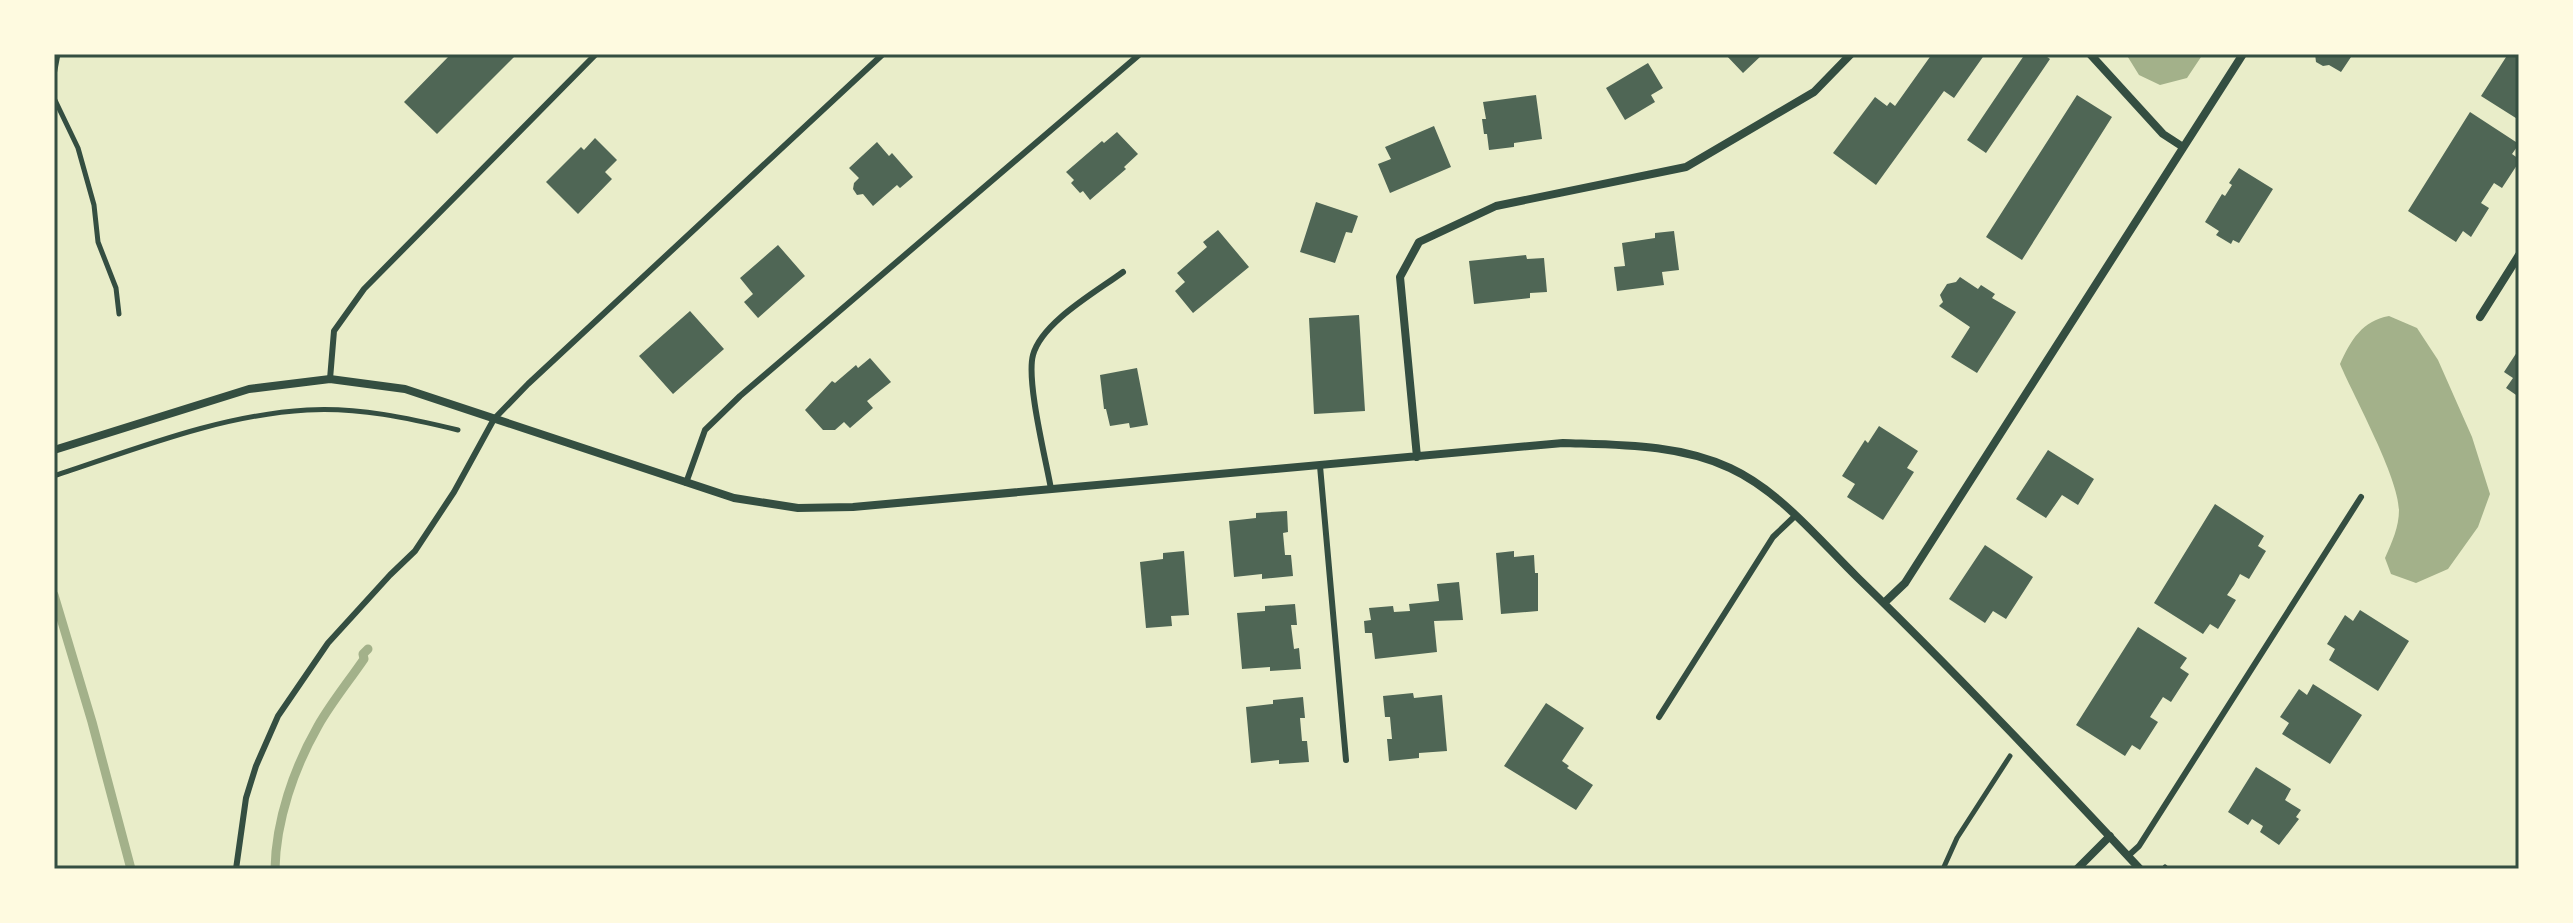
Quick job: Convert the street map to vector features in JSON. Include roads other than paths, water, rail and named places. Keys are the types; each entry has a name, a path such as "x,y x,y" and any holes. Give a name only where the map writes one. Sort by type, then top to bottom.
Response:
{"street":[{"path":"1417,457 1400,277 1419,242 1496,206 1686,167 1814,92 1851,54"},
{"path":"2090,54 2163,134 2183,147"},
{"path":"1884,603 1905,583 2243,54"},
{"path":"2480,317 2519,255"},
{"path":"54,450 249,389 330,379 405,389 734,498 798,508 853,507 1563,443 1670,450 1710,459 1734,470 1795,516 1884,603 2140,869"},
{"path":"2077,869 2110,836"}],"lane":[{"path":"330,379 334,331 364,289 596,54"},
{"path":"236,869 246,798 278,716 328,643 415,551 454,492 494,419 883,54"},
{"path":"686,483 705,430 740,396 1140,54"},
{"path":"1051,489 1032,381 1033,355 1044,335 1061,318 1123,272"},
{"path":"1320,466 1346,760"},
{"path":"2128,856 2139,846 2361,497"},
{"path":"1659,717 1773,537 1795,516"}],"waterway":[{"path":"54,595 131,869"},
{"path":"275,869 283,813 301,759 323,717 368,649"}]}
